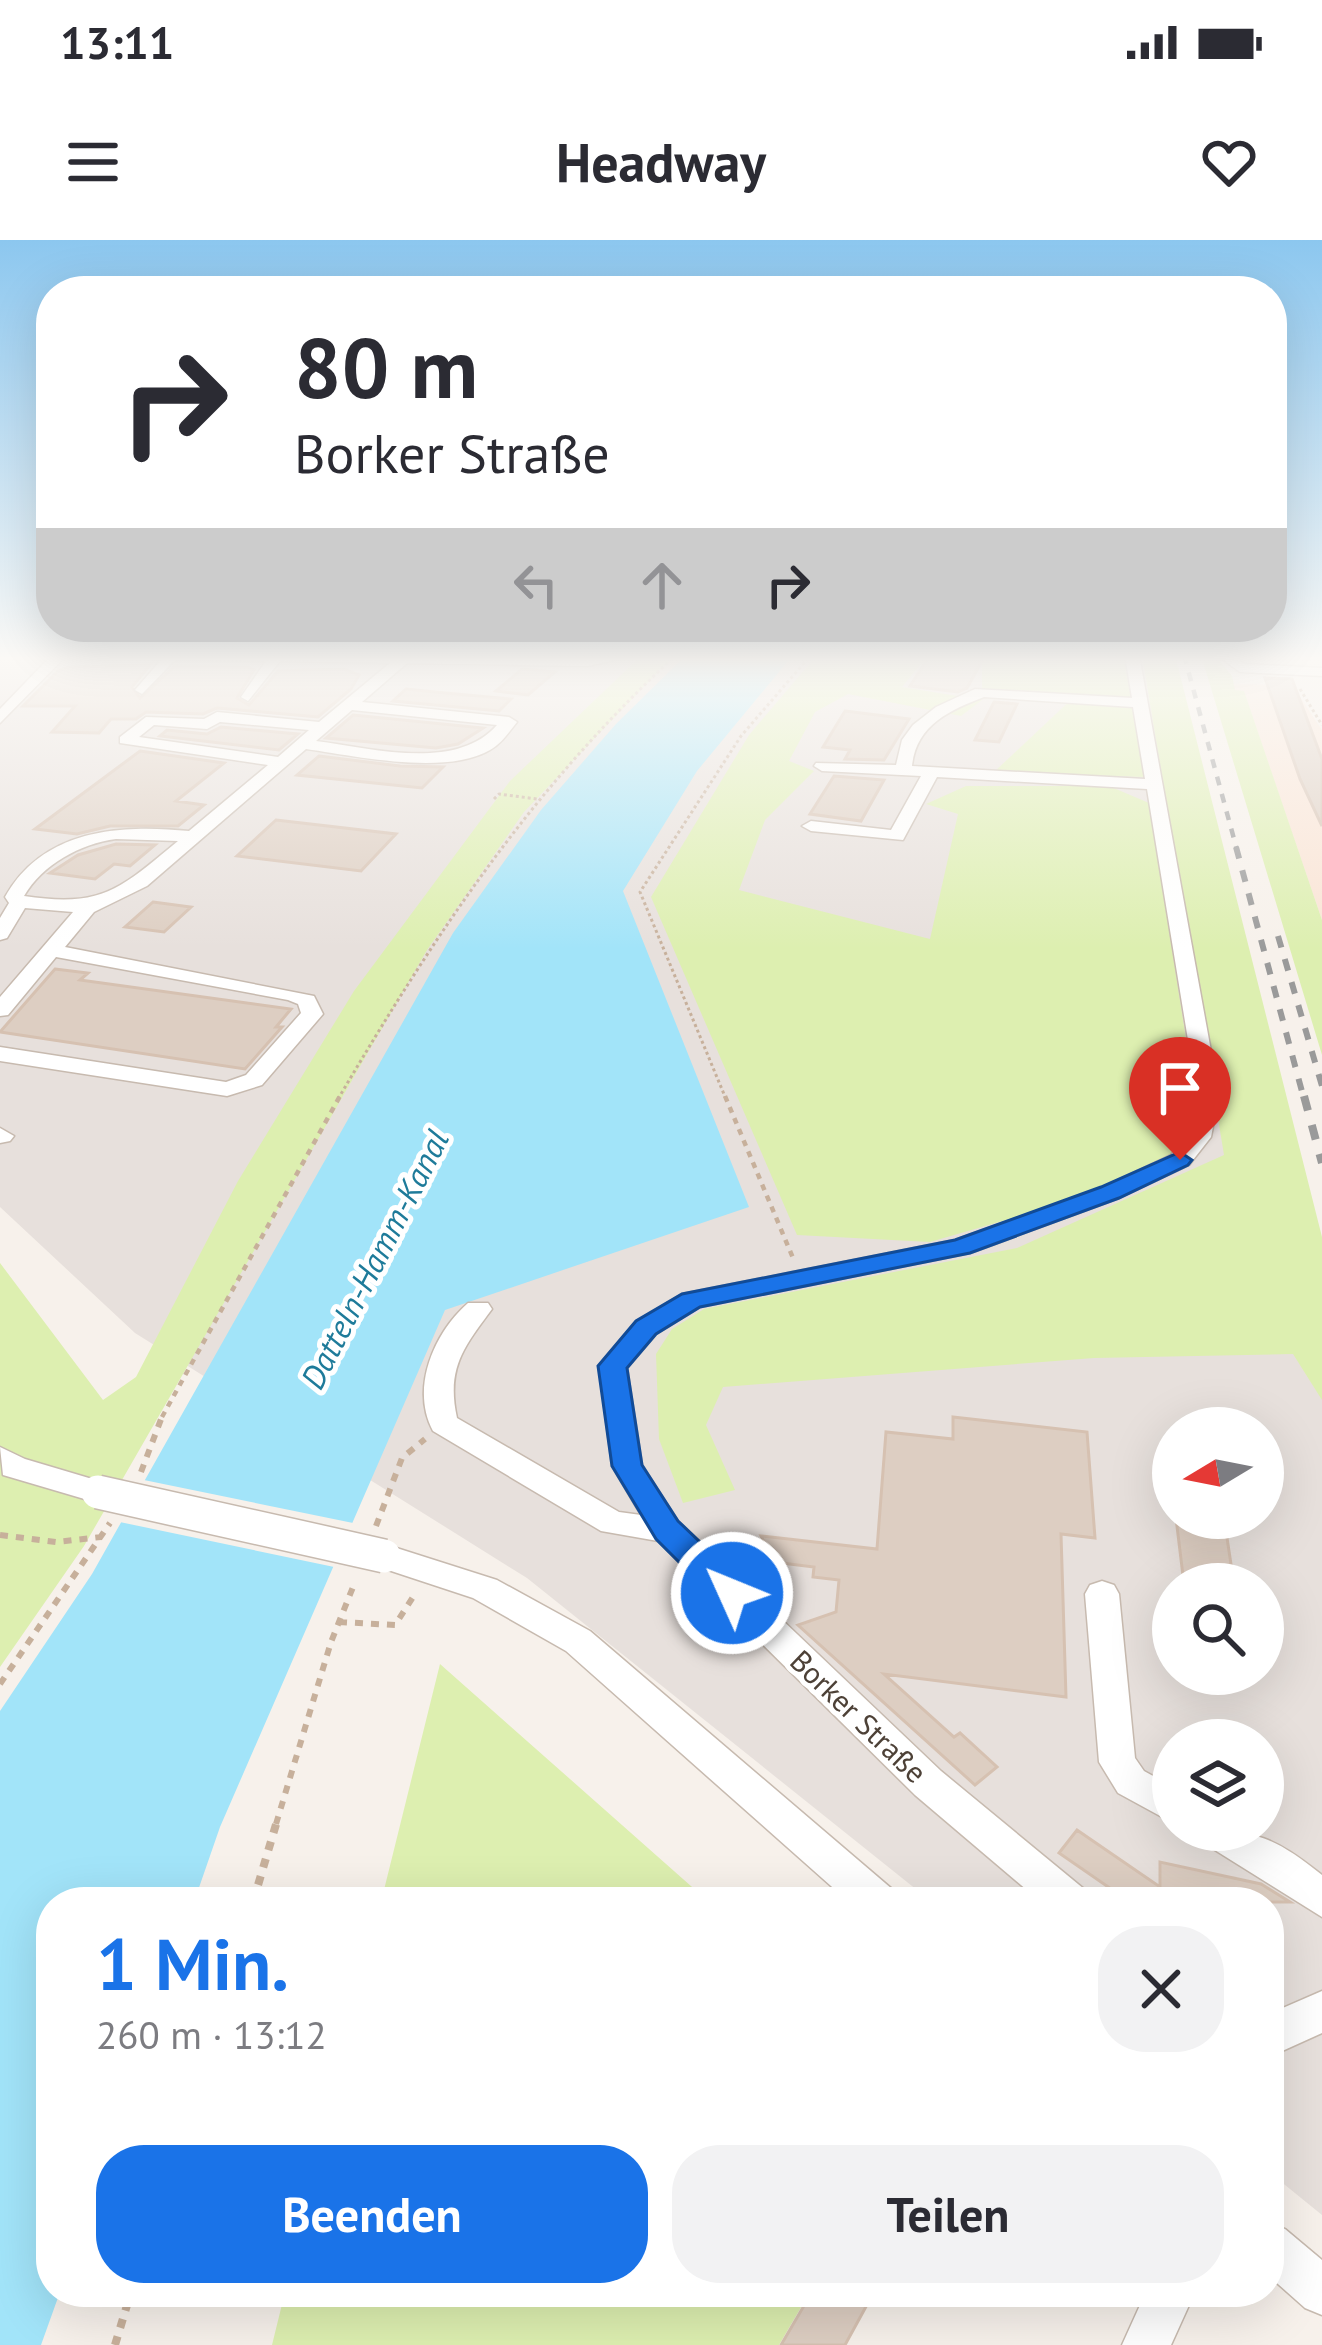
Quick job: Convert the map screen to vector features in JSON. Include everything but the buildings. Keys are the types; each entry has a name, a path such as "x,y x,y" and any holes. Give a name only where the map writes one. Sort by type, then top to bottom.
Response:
{"street":[{"path":"219,753 281,762"},
{"path":"0,1010 87,908 140,882 291,753"},
{"path":"384,753 451,753"},
{"path":"903,770 905,753"},
{"name":"Borker Straße","path":"1052,1887 928,1783 667,1530 627,1466 613,1366 646,1328 692,1300 961,1247 1180,1160 1199,1137 1208,1095 1149,753"},
{"path":"822,766 1154,784"},
{"path":"811,826 897,836 932,772"},
{"path":"87,908 19,902 14,897 20,884 75,843 132,830 193,837"},
{"path":"0,934 19,902"},
{"path":"0,1054 227,1088 254,1080 312,1014 307,1000 293,995 49,950"},
{"path":"478,1309 461,1321 446,1357 436,1399 443,1424 612,1523 667,1530"},
{"path":"0,1458 14,1467 98,1492 377,1548 524,1604 578,1640 861,1887"},
{"path":"1102,1594 1118,1762 1131,1782 1152,1794"},
{"path":"1252,1851 1290,1873 1322,1900"},
{"path":"1284,2029 1322,2012"},
{"path":"1284,2258 1322,2290"},
{"path":"1146,2345 1164,2307"}],"path":[{"path":"203,1343 357,1065 464,897 537,799 581,753"},
{"path":"730,753 640,892 803,1281"},
{"path":"494,799 499,794 537,799"},
{"path":"377,1548 403,1457 443,1424"},
{"path":"0,1535 56,1542 102,1537"},
{"path":"258,1887 355,1581"},
{"path":"339,1622 388,1626 402,1621"},
{"path":"115,2345 126,2307"}],"shaded area":[{"path":"0,753 1180,753 1322,1359 1322,2215 1284,2184 1284,1887 913,1887 527,1578 135,1333 0,1207"},
{"path":"1265,753 1322,753 1322,920"}],"green space":[{"path":"539,753 580,753 524,812 427,950 84,1546 0,1667 0,1263 103,1400 136,1377 238,1181 354,991 510,781"},
{"path":"738,753 793,753 789,761 814,771 765,820 739,890 930,939 958,814 926,804 966,786 1109,786 1149,803 1197,1109 1170,1155 1061,1204 930,1242 797,1235 651,897"},
{"path":"1014,753 1142,753 1146,777 993,773"},
{"path":"1158,753 1200,753 1322,1237 1322,1400 1293,1354 1094,1358 723,1387 706,1425 735,1490 683,1503 659,1439 656,1354 672,1329 704,1309 1017,1248 1224,1155"},
{"path":"1231,753 1265,753 1322,920 1322,1055"},
{"path":"440,1664 692,1887 385,1887"},
{"path":"281,2307 801,2307 779,2345 272,2345"}],"water":[{"name":"Datteln-Hamm-Kanal","path":"591,753 712,753 623,891 749,1207 445,1310 220,1827 199,1887 36,1887 36,2307 55,2307 41,2345 0,2345 0,1711 92,1574 453,933 541,810"}],"pier":[{"path":"139,1479 358,1524 339,1568 115,1521"}],"railway":[{"path":"1211,753 1237,850"},
{"path":"1236,847 1304,1099"},
{"path":"1278,936 1322,1086"},
{"path":"1304,1096 1322,1163"}],"route":[{"path":"732,1593 667,1530 627,1466 613,1366 646,1328 692,1300 961,1247 1110,1193 1180,1160"}]}
